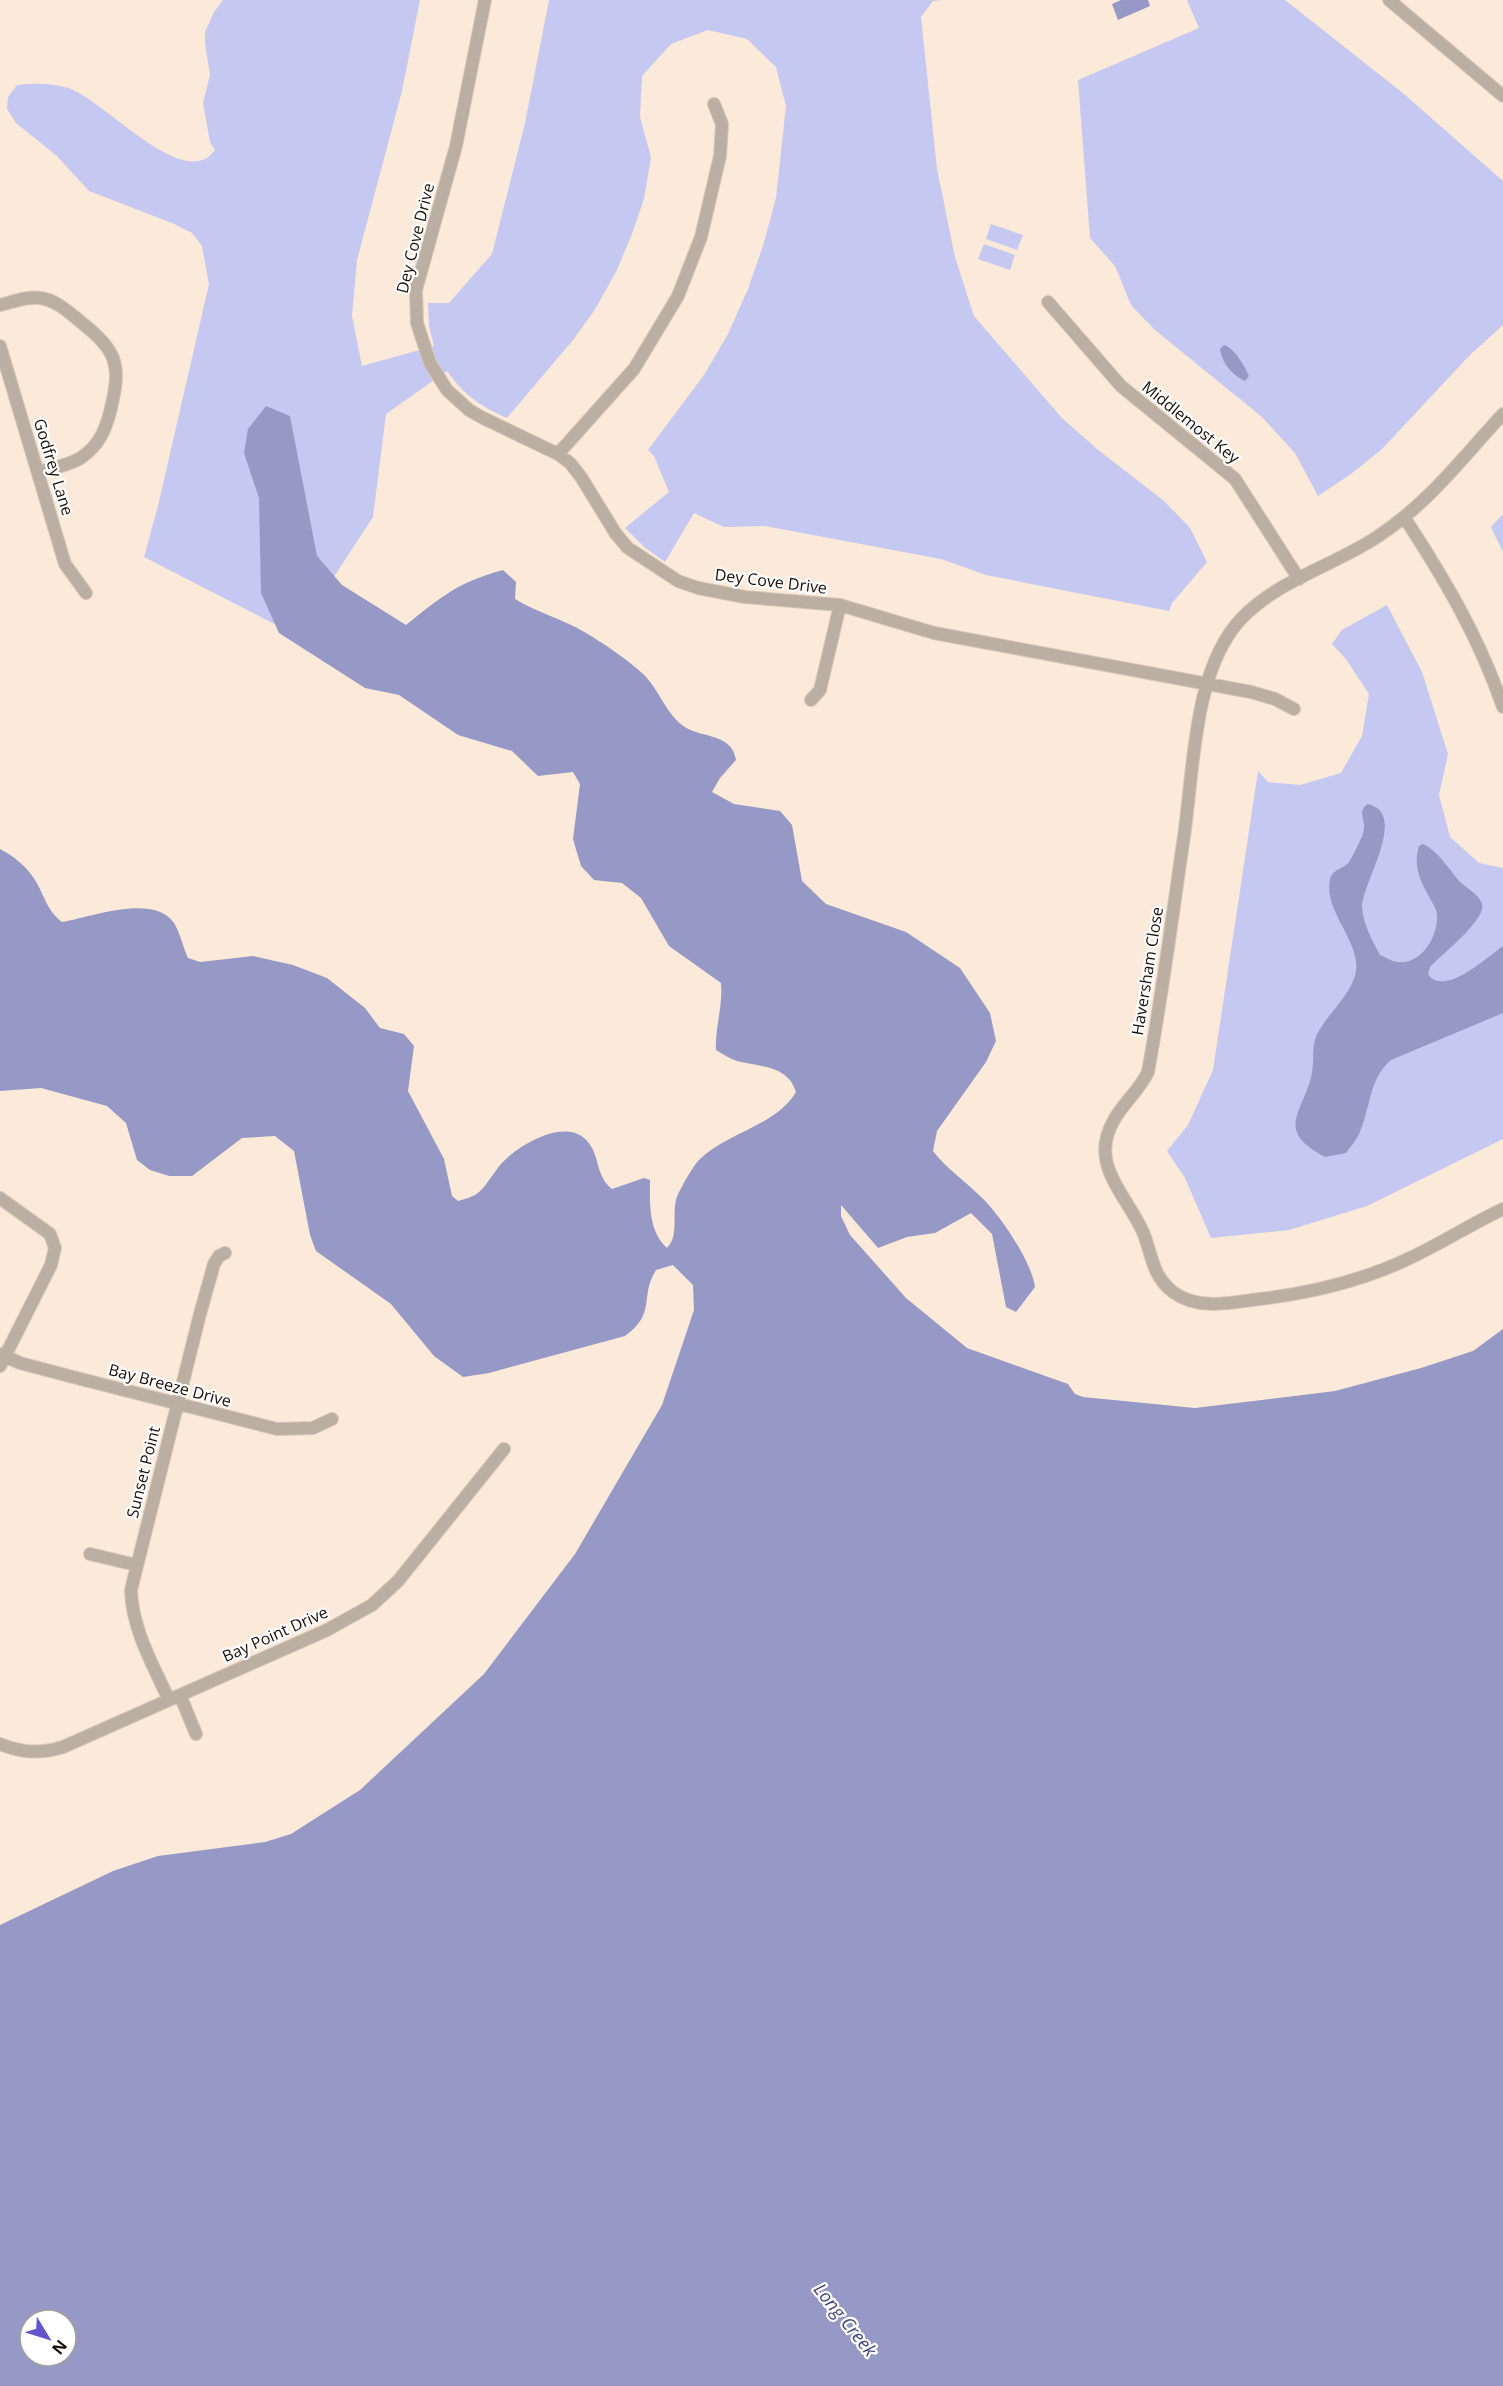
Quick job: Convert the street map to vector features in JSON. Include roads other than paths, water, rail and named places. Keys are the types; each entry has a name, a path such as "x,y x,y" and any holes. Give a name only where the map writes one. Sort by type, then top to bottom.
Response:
{"street":[{"name":"Dey Cove Drive","path":"485,0 456,146 416,290 417,323 430,363 447,390 469,410 558,454 570,463 616,534 628,548 678,581 698,588 745,597 840,605 934,633 1206,683 1275,699 1294,709"},
{"path":"1389,0 1503,96"},
{"path":"558,454 634,369 678,296 701,237 720,156 722,124 714,104"},
{"path":"0,305 40,297 61,306 100,337 116,365 117,383 113,402 106,430 97,444 80,459 39,472"},
{"name":"Middlemost Key","path":"1048,302 1121,386 1235,479 1299,579"},
{"name":"Godfrey Lane","path":"0,346 65,564 86,593"},
{"name":"Haversham Close","path":"1503,414 1460,464 1404,517 1353,552 1274,592 1242,618 1221,646 1206,683 1148,1072 1135,1095 1113,1120 1106,1142 1106,1165 1110,1176 1136,1218 1159,1277 1166,1286 1183,1298 1205,1304 1273,1298 1318,1290 1346,1282 1409,1258 1503,1209"},
{"path":"1404,517 1446,580 1490,667 1503,706"},
{"path":"810,700 820,690 840,605"},
{"path":"0,1198 50,1234 55,1248 51,1265 2,1359"},
{"name":"Sunset Point","path":"196,1734 141,1637 132,1612 131,1590 214,1263 225,1253"},
{"name":"Bay Breeze Drive","path":"2,1359 284,1430 313,1428 332,1419"},
{"name":"Bay Point Drive","path":"0,1744 24,1752 50,1751 327,1630 372,1605 411,1566 504,1449"},
{"path":"90,1554 136,1565"}],"water":[{"path":"1121,0 1148,0 1150,6 1118,20 1112,4"},
{"path":"1224,345 1235,353 1245,367 1249,376 1245,381 1225,364 1220,349"},
{"name":"Long Creek","path":"266,406 290,416 317,556 342,585 406,625 462,585 503,570 516,582 515,599 577,628 607,647 648,679 676,720 682,725 722,740 728,745 736,760 720,778 712,792 734,804 780,811 792,825 802,881 826,904 906,932 960,968 990,1013 996,1041 986,1062 937,1131 933,1151 988,1204 1014,1238 1028,1265 1035,1287 1016,1312 1006,1307 992,1234 971,1213 935,1233 907,1237 878,1248 841,1205 841,1216 850,1235 906,1298 967,1348 1068,1384 1075,1394 1083,1397 1195,1408 1335,1391 1421,1368 1473,1351 1503,1329 1503,2386 0,2386 0,1925 113,1871 158,1856 265,1842 291,1834 360,1790 484,1674 575,1554 662,1405 694,1310 693,1285 673,1265 656,1270 648,1288 641,1320 625,1336 489,1373 463,1377 434,1356 391,1304 316,1251 310,1235 294,1151 275,1136 242,1138 192,1176 169,1176 150,1170 137,1160 126,1123 107,1106 41,1088 0,1091 0,849 18,861 30,873 49,907 62,922 121,909 152,909 165,914 174,923 188,958 200,962 253,956 293,965 327,978 365,1008 380,1028 404,1034 414,1046 408,1091 444,1159 452,1196 458,1201 477,1194 505,1160 531,1141 554,1133 575,1133 584,1138 593,1150 602,1177 612,1189 644,1178 650,1180 653,1225 667,1248 673,1238 676,1200 696,1163 710,1150 776,1113 796,1092 792,1083 780,1072 734,1060 716,1050 721,983 669,946 641,898 622,883 594,880 581,866 573,839 580,784 573,772 538,776 512,751 458,735 399,695 365,688 279,633 261,593 259,498 244,453 248,429"},
{"path":"1368,804 1380,810 1384,821 1384,835 1362,907 1366,926 1380,955 1397,962 1414,959 1427,948 1435,932 1436,911 1417,869 1417,854 1419,846 1423,844 1439,856 1482,904 1482,911 1478,918 1462,937 1430,967 1428,974 1435,980 1455,979 1503,946 1503,1013 1391,1060 1374,1085 1363,1124 1355,1142 1346,1153 1325,1157 1300,1138 1296,1129 1296,1120 1312,1073 1317,1035 1348,991 1355,976 1354,952 1332,904 1329,892 1331,876 1349,862 1362,837 1363,809"}]}
